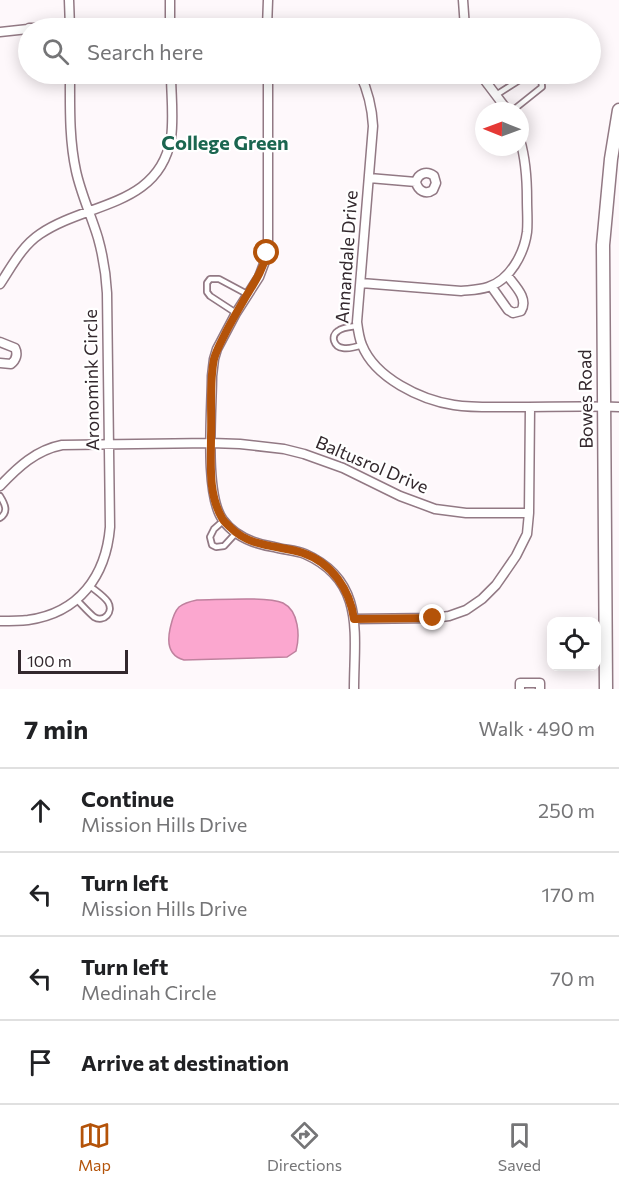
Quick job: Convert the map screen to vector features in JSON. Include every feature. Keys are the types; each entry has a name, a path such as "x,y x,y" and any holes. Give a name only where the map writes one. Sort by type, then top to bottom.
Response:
{"main road":[{"name":"Bowes Road","path":"606,689 603,244 611,159 619,110"}],"street":[{"path":"69,0 70,18"},
{"path":"170,0 170,18"},
{"path":"267,0 267,18"},
{"path":"463,0 464,18"},
{"path":"0,32 18,30"},
{"name":"Aronomink Circle","path":"0,621 41,617 77,600 90,586 104,561 109,540 106,279 97,235 78,179 72,152 70,84"},
{"path":"0,284 22,251 35,238 60,223 131,194 146,185 158,172 171,138 171,84"},
{"path":"268,84 268,245 265,261 258,277 236,313 214,359 212,486 216,505 223,521 236,533 259,544 304,554 326,566 337,578 352,604 354,689"},
{"name":"Annandale Drive","path":"365,84 373,110 373,126 358,326 362,345 371,360 387,377 411,391 432,400 454,405 619,407"},
{"path":"488,84 502,102"},
{"path":"361,283 461,291 491,286 507,275 524,248 527,232 527,174 524,156"},
{"path":"369,178 416,182"},
{"path":"491,286 508,310 513,313 521,311 524,299 507,275"},
{"path":"0,342 15,348 17,355 11,364 0,363"},
{"path":"354,619 449,616 466,610 496,585 516,556 527,534 530,407"},
{"name":"Baltusrol Drive","path":"0,486 28,460 49,448 72,444 211,443 262,446 304,454 342,468 400,496 435,509 466,513 529,513"},
{"path":"520,689 520,683 540,683 540,689"}],"lane":[{"path":"496,95 513,84"},
{"path":"522,102 542,87 542,84"},
{"path":"236,313 210,296 207,292 207,283 210,279 219,279 247,294"},
{"path":"358,326 338,331 334,339 339,348 362,345"},
{"path":"0,496 6,511 0,518"},
{"path":"223,521 212,532 210,537 212,544 216,547 224,546 236,533"},
{"path":"77,600 96,618 107,616 108,603 90,586"}],"shaded area":[{"path":"254,599 283,603 292,612 297,624 296,651 287,657 184,660 179,658 172,652 169,644 173,617 179,607 197,600"}],"district":[{"name":"College Green","path":"225,143"}],"route":[{"path":"267,253 258,277 236,313 214,359 211,471 214,496 223,521 248,540 304,554 326,566 346,591 352,604 354,619 433,618"}]}
